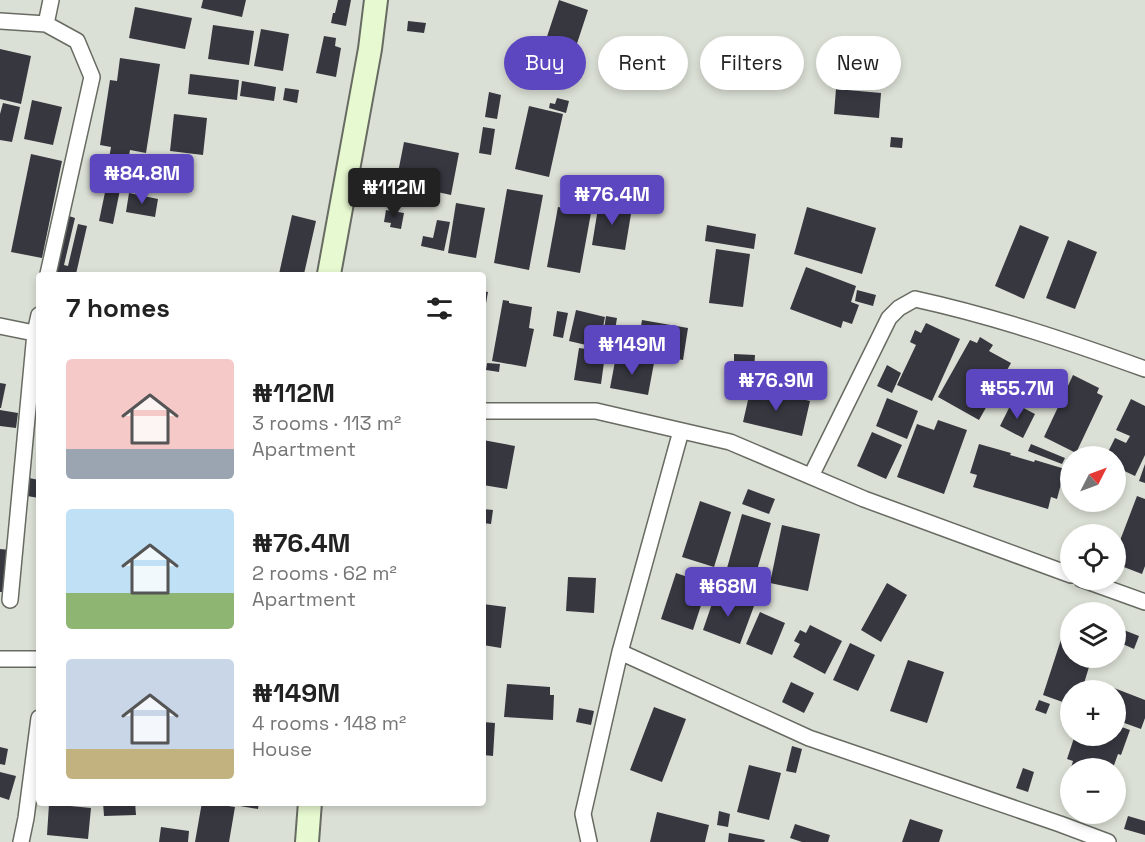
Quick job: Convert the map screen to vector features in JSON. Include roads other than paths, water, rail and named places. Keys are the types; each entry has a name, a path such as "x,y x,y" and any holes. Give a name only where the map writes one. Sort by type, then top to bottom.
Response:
{"main road":[{"path":"329,272 370,50 376,0"},
{"path":"307,842 310,806"}],"street":[{"path":"46,24 51,0"},
{"path":"0,21 46,24 77,41 92,77 48,272"},
{"path":"811,476 889,318 898,308 915,299 955,308 1076,344 1145,369"},
{"path":"0,326 36,333"},
{"path":"10,600 36,343"},
{"path":"486,411 596,411 730,442 864,499 1060,571"},
{"path":"589,842 583,814 620,652 681,431"},
{"path":"1112,590 1145,602"},
{"path":"620,652 809,738 1108,842"},
{"path":"0,659 36,659"},
{"path":"21,842 36,741"}]}
